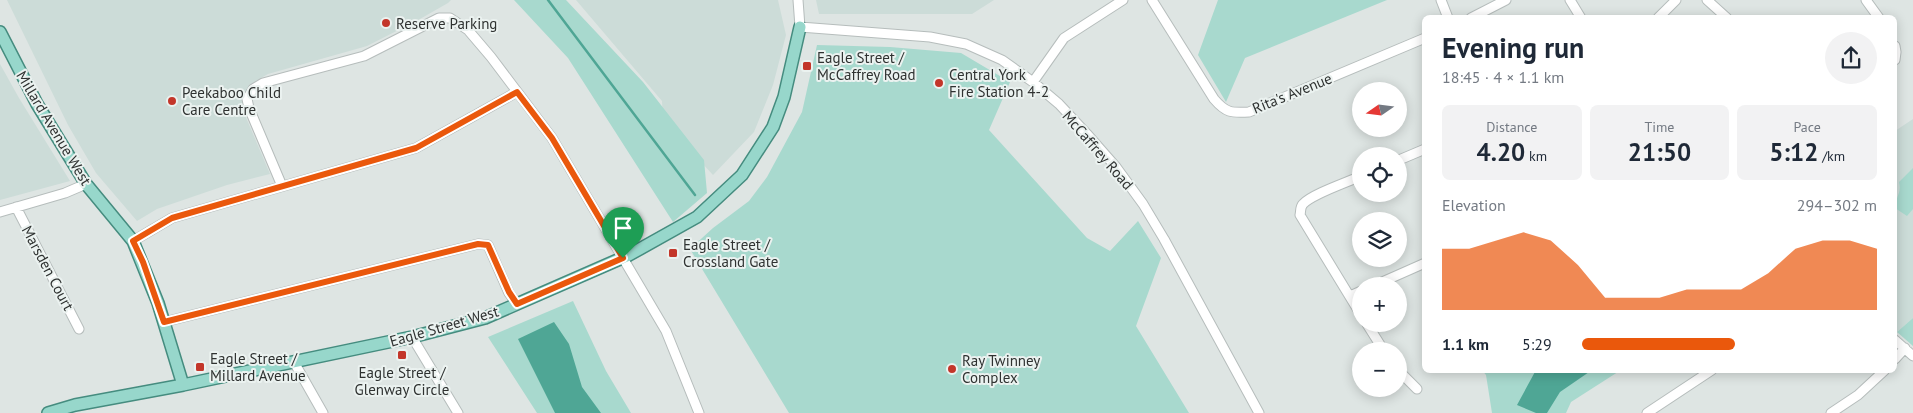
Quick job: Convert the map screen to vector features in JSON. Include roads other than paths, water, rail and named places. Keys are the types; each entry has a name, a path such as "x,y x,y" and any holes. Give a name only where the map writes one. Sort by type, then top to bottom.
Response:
{"main road":[{"name":"Eagle Street West","path":"48,413 77,409 412,337 485,318 623,258 697,216 742,176 773,127 784,97 800,27"},
{"name":"Millard Avenue West","path":"0,32 37,104 86,184 133,241 143,262 164,322 183,385"}],"street":[{"name":"Eagle Street West","path":"798,0 800,27"},
{"path":"1033,82 1064,38 1123,0"},
{"name":"Rita's Avenue","path":"1152,0 1214,99 1223,109 1234,113 1249,112 1422,39"},
{"path":"1440,0 1447,15"},
{"path":"1477,15 1506,0"},
{"path":"1570,0 1579,15"},
{"path":"1661,15 1676,0"},
{"path":"1707,0 1724,15"},
{"path":"1866,0 1877,15"},
{"path":"282,186 252,119 247,99 253,89 263,83 364,56 439,18 450,18 468,30 491,57 552,138 666,331 699,413"},
{"name":"McCaffrey Road","path":"800,27 930,37 966,44 1002,60 1033,82 1059,104 1087,134 1116,167 1143,204 1259,413"},
{"path":"133,241 172,218 416,148 517,92"},
{"path":"1407,157 1422,150"},
{"path":"1352,180 1304,202 1300,215 1352,299"},
{"path":"0,212 65,193 86,184"},
{"name":"Marsden Court","path":"16,208 80,329"},
{"path":"164,322 478,244 488,245 509,292 517,304"},
{"path":"1393,277 1422,264"},
{"path":"412,337 458,413"},
{"path":"1897,342 1913,356"},
{"path":"1897,356 1905,348"},
{"path":"294,362 323,413"},
{"path":"1647,413 1707,373"},
{"path":"1831,413 1858,396 1882,373"},
{"path":"1407,379 1417,389"}],"waterway":[{"path":"548,0 695,195"}],"place":[{"name":"Reserve Parking","path":"386,23"},
{"name":"Eagle Street / McCaffrey Road","path":"807,66"},
{"name":"Central York Fire Station 4-2","path":"939,83"},
{"name":"Peekaboo Child Care Centre","path":"172,101"},
{"name":"Eagle Street / Crossland Gate","path":"673,253"},
{"name":"Eagle Street / Glenway Circle","path":"402,355"},
{"name":"Eagle Street / Millard Avenue","path":"200,367"},
{"name":"Ray Twinney Complex","path":"952,369"}]}
